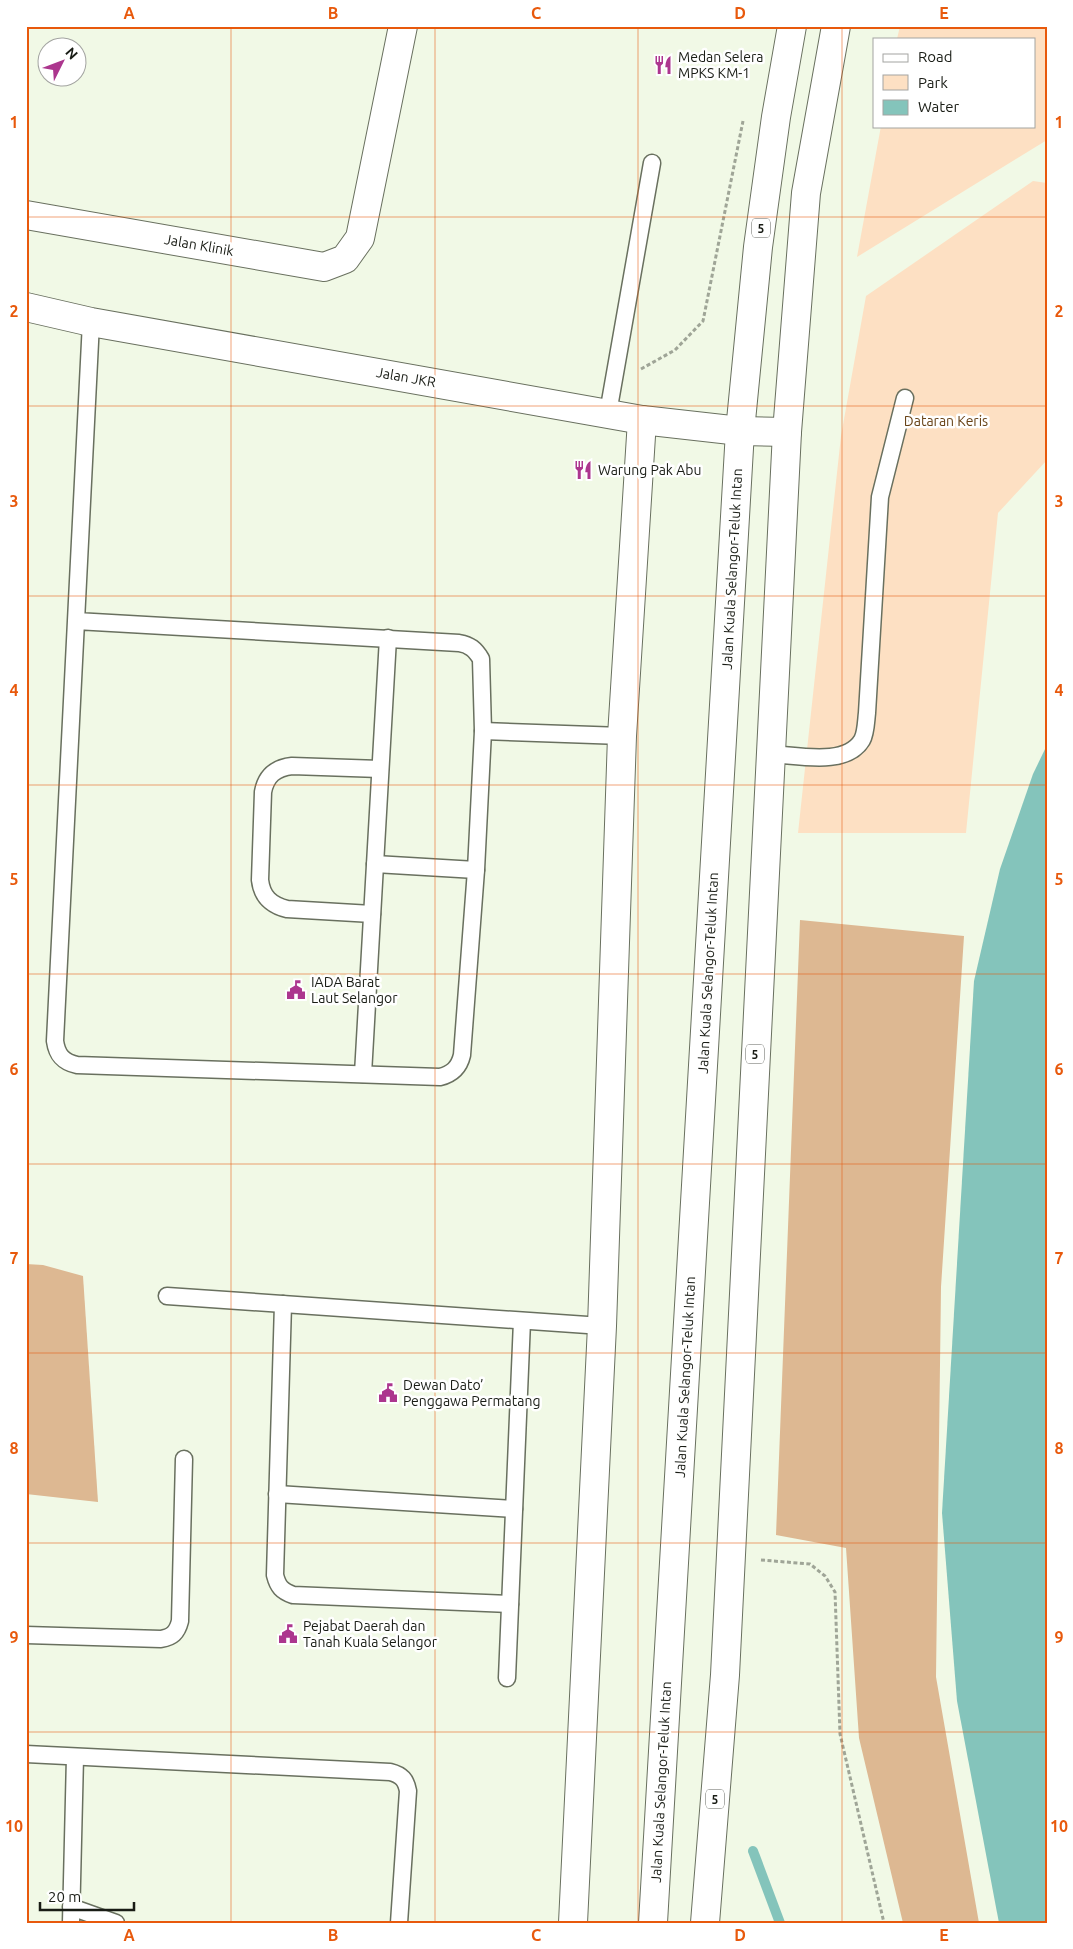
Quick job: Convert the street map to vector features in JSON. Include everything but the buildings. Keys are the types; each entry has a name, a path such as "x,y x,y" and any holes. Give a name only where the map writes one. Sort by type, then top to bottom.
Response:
{"main road":[{"name":"Jalan Klinik","path":"26,216 324,267 345,258 360,238 403,26"},
{"name":"Jalan Kuala Selangor-Teluk Intan","path":"653,1923 740,431 758,246 776,117 792,26"},
{"name":"5","path":"705,1923 725,1675 787,432 806,193 836,26"},
{"name":"Jalan JKR","path":"26,307 91,322 642,420 740,431 787,432"},
{"path":"573,1923 602,1326 622,736 642,420"}],"lane":[{"path":"608,414 652,163"},
{"path":"76,621 459,643 468,645 476,651 482,668 483,731 476,870 460,1064 448,1075 440,1077 77,1065 68,1063 61,1058 56,1049 55,1040 76,621 91,322"},
{"path":"770,754 836,758 850,752 862,739 868,713 880,497 905,398"},
{"path":"363,1074 388,638"},
{"path":"483,731 622,736"},
{"path":"372,914 287,909 276,906 268,900 262,891 260,880 263,792 265,782 280,767 380,769"},
{"path":"375,864 476,870"},
{"path":"167,1296 602,1326"},
{"path":"283,1304 275,1576 277,1585 284,1592 293,1594 510,1604"},
{"path":"507,1678 522,1321"},
{"path":"26,1635 161,1639 170,1637 177,1631 180,1621 184,1460"},
{"path":"277,1494 514,1509"},
{"path":"26,1754 400,1774 406,1782 408,1792 399,1923"},
{"path":"75,1757 71,1915 116,1923"}],"path":[{"path":"639,370 676,350 703,321 745,112"},
{"path":"730,1557 810,1564 825,1576 835,1592 840,1734 884,1923"}],"green space":[{"path":"900,26 1047,26 1047,140 857,257 881,128 1036,128 1036,38 897,38"},
{"name":"Dataran Keris","path":"1033,181 1047,183 1047,460 998,513 966,833 798,833 841,436 866,296"}],"shaded area":[{"path":"800,920 964,936 941,1287 936,1677 979,1923 903,1923 859,1738 846,1548 776,1535"},
{"path":"26,1264 43,1265 83,1276 98,1502 26,1494"}],"water":[{"path":"1047,745 1047,1923 999,1923 957,1701 942,1513 974,981 1000,869 1033,774"}],"waterway":[{"path":"753,1851 780,1923"}],"place":[{"name":"Medan Selera MPKS KM-1","path":"663,65"},
{"name":"Warung Pak Abu","path":"583,470"},
{"name":"IADA Barat Laut Selangor","path":"296,990"},
{"name":"Dewan Dato’ Penggawa Permatang","path":"388,1393"},
{"name":"Pejabat Daerah dan Tanah Kuala Selangor","path":"288,1634"}]}
